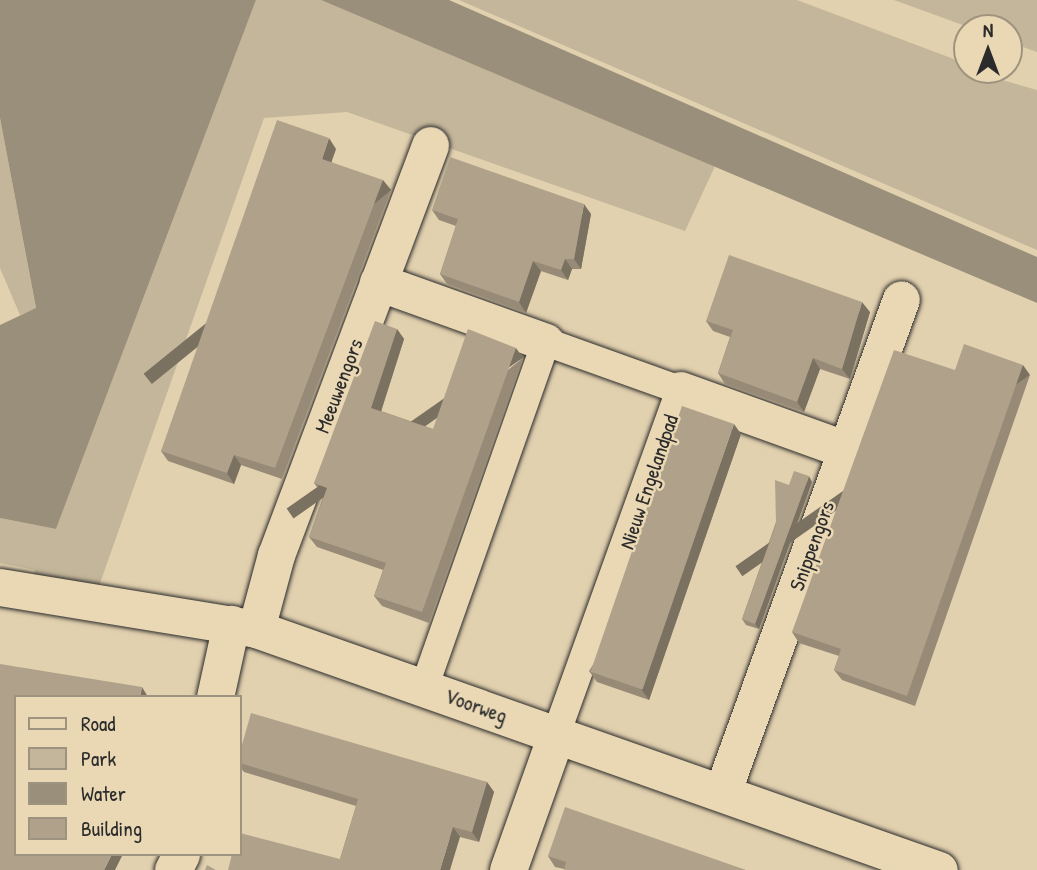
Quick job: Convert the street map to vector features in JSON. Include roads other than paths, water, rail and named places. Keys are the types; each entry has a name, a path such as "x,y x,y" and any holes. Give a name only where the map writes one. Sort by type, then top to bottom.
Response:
{"street":[{"name":"Meeuwengors","path":"216,695 243,626 276,555 430,145"},
{"path":"378,282 546,342 425,688"},
{"name":"Snippengors","path":"722,793 901,299"},
{"name":"Nieuw Engelandpad","path":"546,342 680,390 556,735"},
{"path":"680,390 847,450"},
{"name":"Voorweg","path":"0,587 243,626 722,793 864,858 940,870"},
{"path":"508,870 556,735"}],"water":[{"path":"0,0 256,0 56,529 0,518 0,325 36,308 0,118"},
{"path":"321,0 449,0 1037,257 1037,303"}]}
